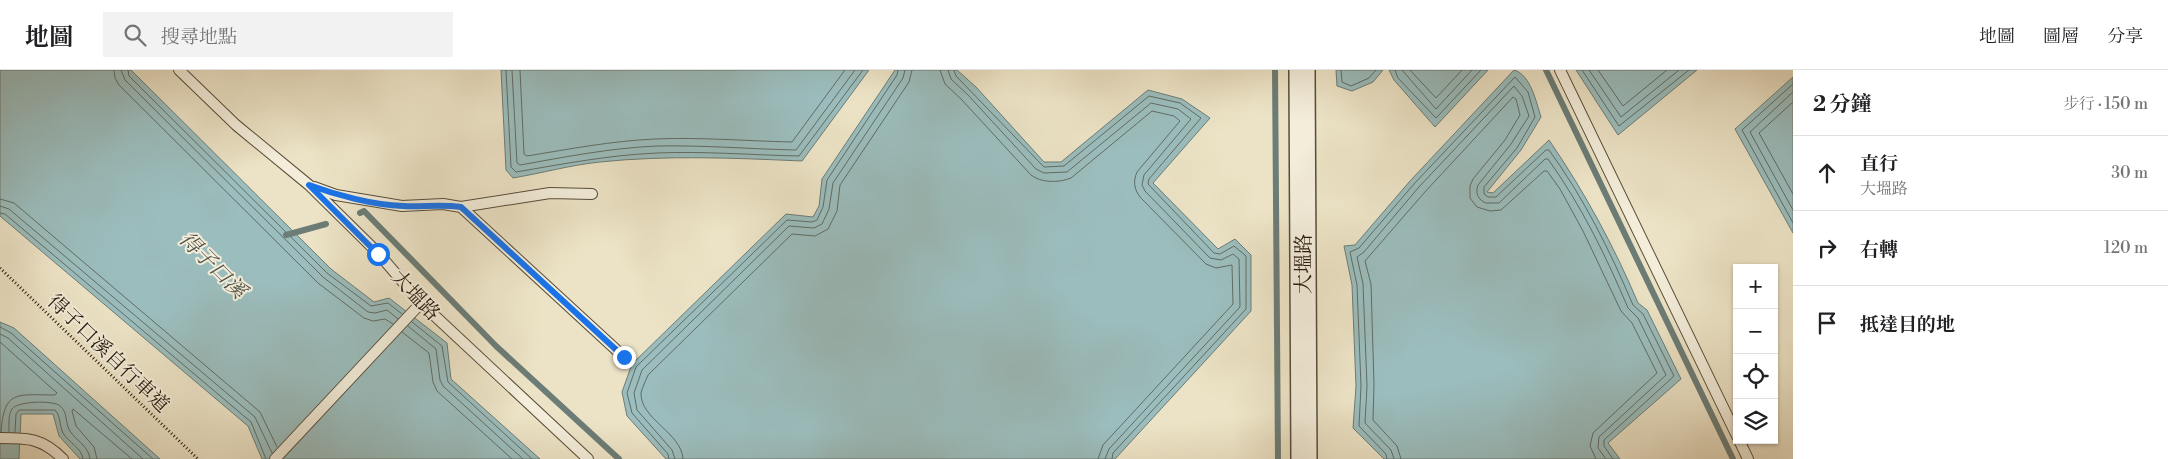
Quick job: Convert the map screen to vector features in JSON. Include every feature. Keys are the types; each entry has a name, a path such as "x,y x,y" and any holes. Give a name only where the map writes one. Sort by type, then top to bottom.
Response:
{"street":[{"name":"大塭路","path":"1302,70 1304,459"}],"lane":[{"name":"大塭路","path":"179,70 236,124 309,185 378,254 421,303 588,459"},
{"path":"1560,70 1733,428"},
{"path":"309,185 336,195 402,206 443,204 461,207 550,193 592,194"},
{"path":"461,207 624,357"},
{"path":"275,459 421,303"},
{"path":"0,438 29,438 51,447 63,459"},
{"path":"1741,444 1748,459"}],"path":[{"name":"得子口溪自行車道","path":"0,268 198,459"}],"water":[{"name":"得子口溪","path":"0,70 131,70 331,269 374,302 389,298 447,343 451,379 540,459 262,459 248,426 0,216"},
{"path":"501,70 869,70 802,161 650,158 578,165 513,178 506,170"},
{"path":"895,70 957,70 976,87 1044,162 1061,162 1148,90 1182,99 1210,118 1153,183 1218,249 1235,239 1251,255 1251,311 1115,459 666,459 627,416 622,392 632,364 786,214 813,217 819,206 822,179"},
{"path":"1336,70 1383,70 1373,82 1352,91 1337,86"},
{"path":"1389,70 1488,70 1435,127 1394,80"},
{"path":"1514,70 1525,77 1529,83 1541,117 1521,150 1487,192 1493,193 1549,140 1598,219 1638,303 1647,310 1681,379 1608,443 1620,459 1384,459 1353,428 1356,386 1352,285 1344,246 1355,245 1410,181"},
{"path":"1576,70 1697,70 1618,135"},
{"path":"1793,77 1793,233 1735,129"},
{"path":"0,322 14,328 160,459 80,459 59,436 53,414 21,414 19,459 0,459"}],"waterway":[{"path":"1275,70 1278,459"},
{"path":"1546,70 1733,459"},
{"path":"360,213 364,211 496,346 619,459"},
{"path":"286,235 326,224"}],"route":[{"path":"378,254 309,185 336,195 402,206 443,204 461,207 624,357"}]}
